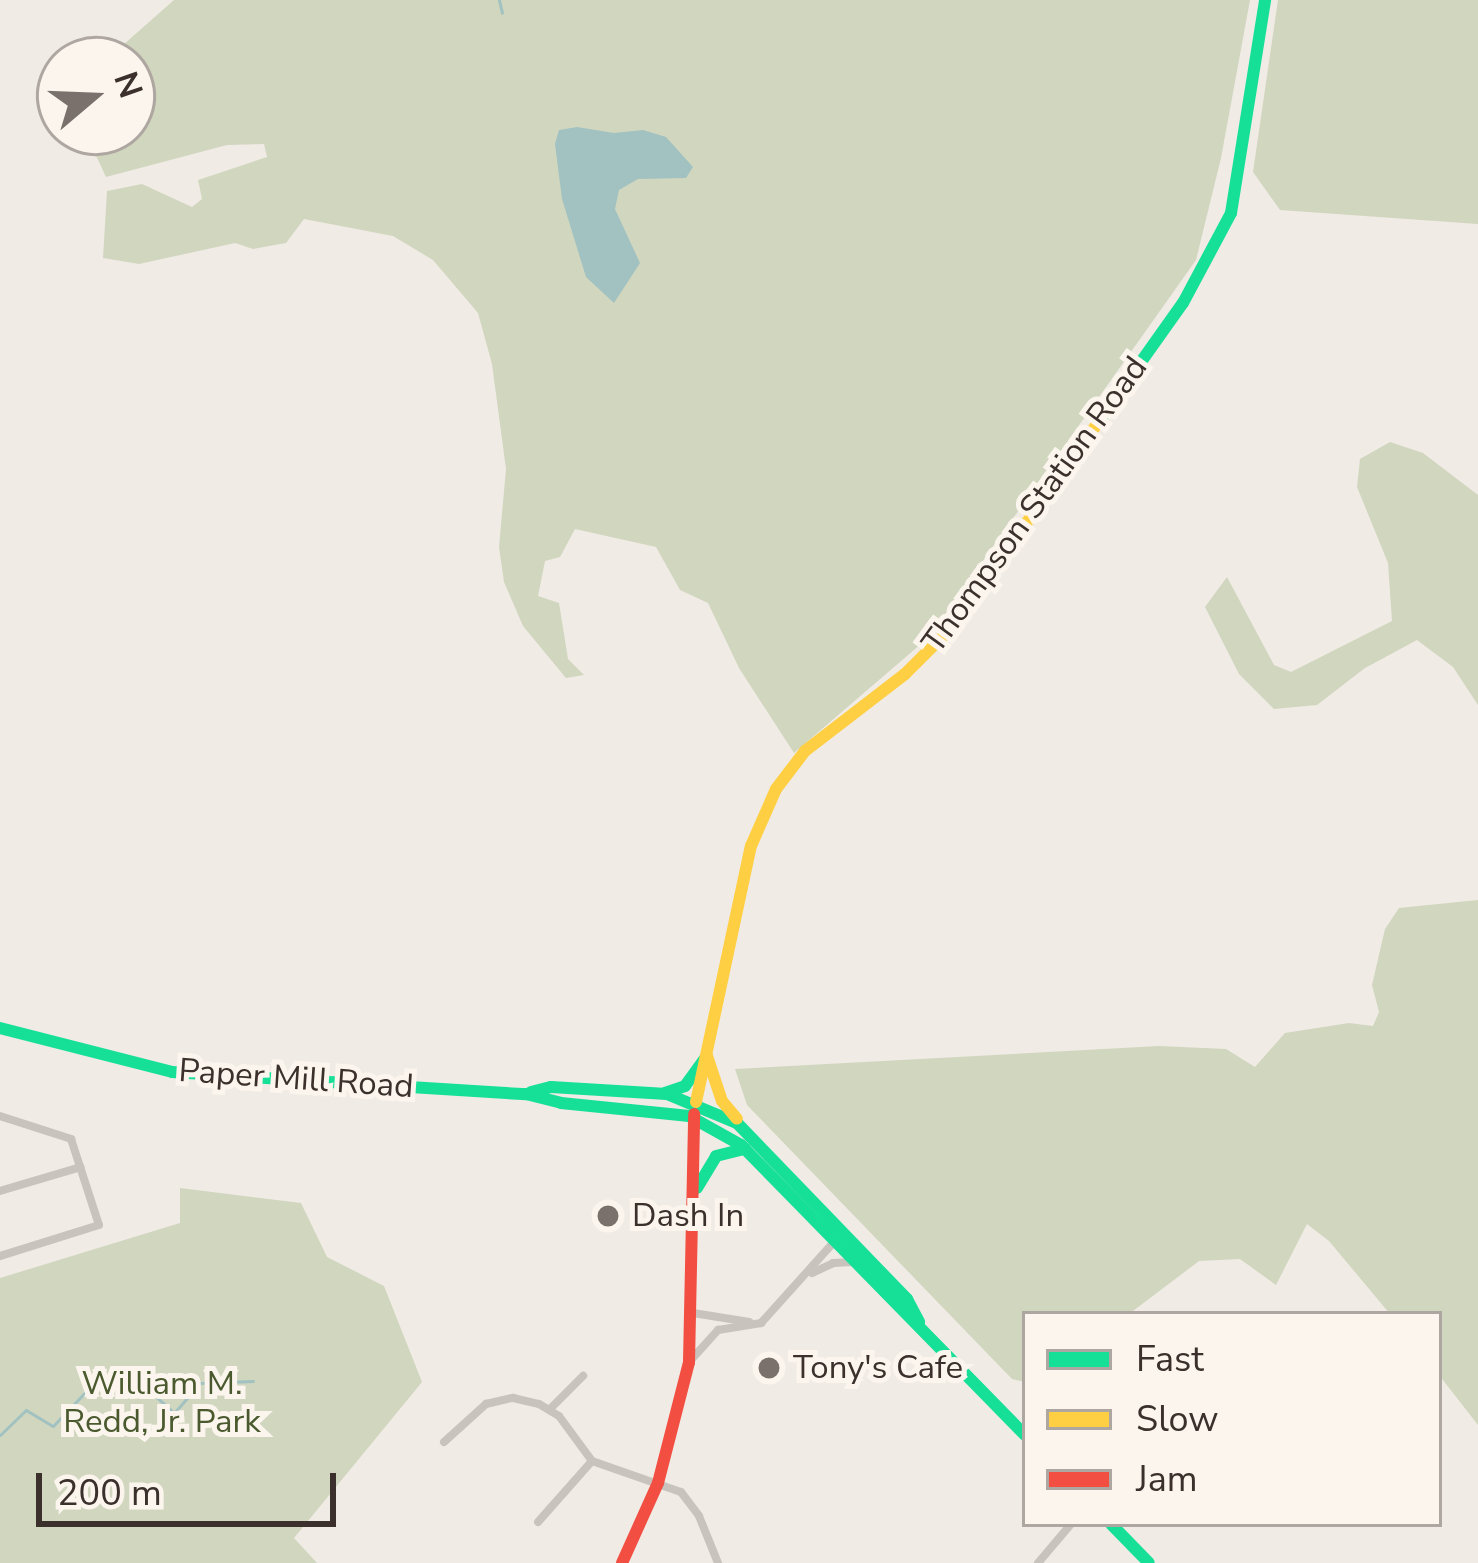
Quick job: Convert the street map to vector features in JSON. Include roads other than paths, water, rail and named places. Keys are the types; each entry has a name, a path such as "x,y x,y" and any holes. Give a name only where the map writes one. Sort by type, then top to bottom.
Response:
{"main road":[{"name":"Thompson Station Road","path":"622,1563 658,1483 689,1362 696,1102 751,846 776,789 805,751 905,674 953,626 1204,268 1236,192 1265,0"},
{"name":"Paper Mill Road","path":"0,1028 172,1072 526,1094 560,1103 649,1108 694,1119 752,1146 907,1299 919,1324"},
{"path":"660,1094 685,1086 707,1056"},
{"path":"694,1195 716,1156 752,1146 722,1101 707,1056"},
{"name":"Paper Mill Road","path":"526,1094 551,1088 660,1094 696,1102 737,1123 834,1243 1022,1432"},
{"path":"834,1243 848,1242 879,1270"},
{"path":"1114,1527 1149,1563"}],"street":[{"path":"0,1116 63,1132 81,1166 99,1225 0,1256"},
{"path":"0,1191 81,1166"},
{"path":"693,1313 760,1323 811,1274 834,1243"},
{"path":"811,1274 833,1263 853,1262"},
{"path":"689,1362 712,1334 750,1322"},
{"path":"550,1408 584,1376"},
{"path":"444,1442 476,1409 494,1401 523,1399 550,1408 592,1461 687,1498 718,1563"},
{"path":"538,1522 592,1461"},
{"path":"1037,1563 1068,1527"}],"water":[{"path":"577,127 614,133 643,130 666,137 693,167 686,178 638,179 619,190 615,209 640,263 614,303 586,277 562,199 555,144 559,130"}],"waterway":[{"path":"499,0 502,13"},
{"path":"0,1435 26,1410 53,1426 92,1385 131,1374 174,1413 200,1383 253,1381"}],"place":[{"name":"Dash In","path":"608,1216"},
{"name":"Tony's Cafe","path":"769,1368"}],"park label":[{"name":"William M. Redd, Jr. Park","path":"162,1403"}]}
